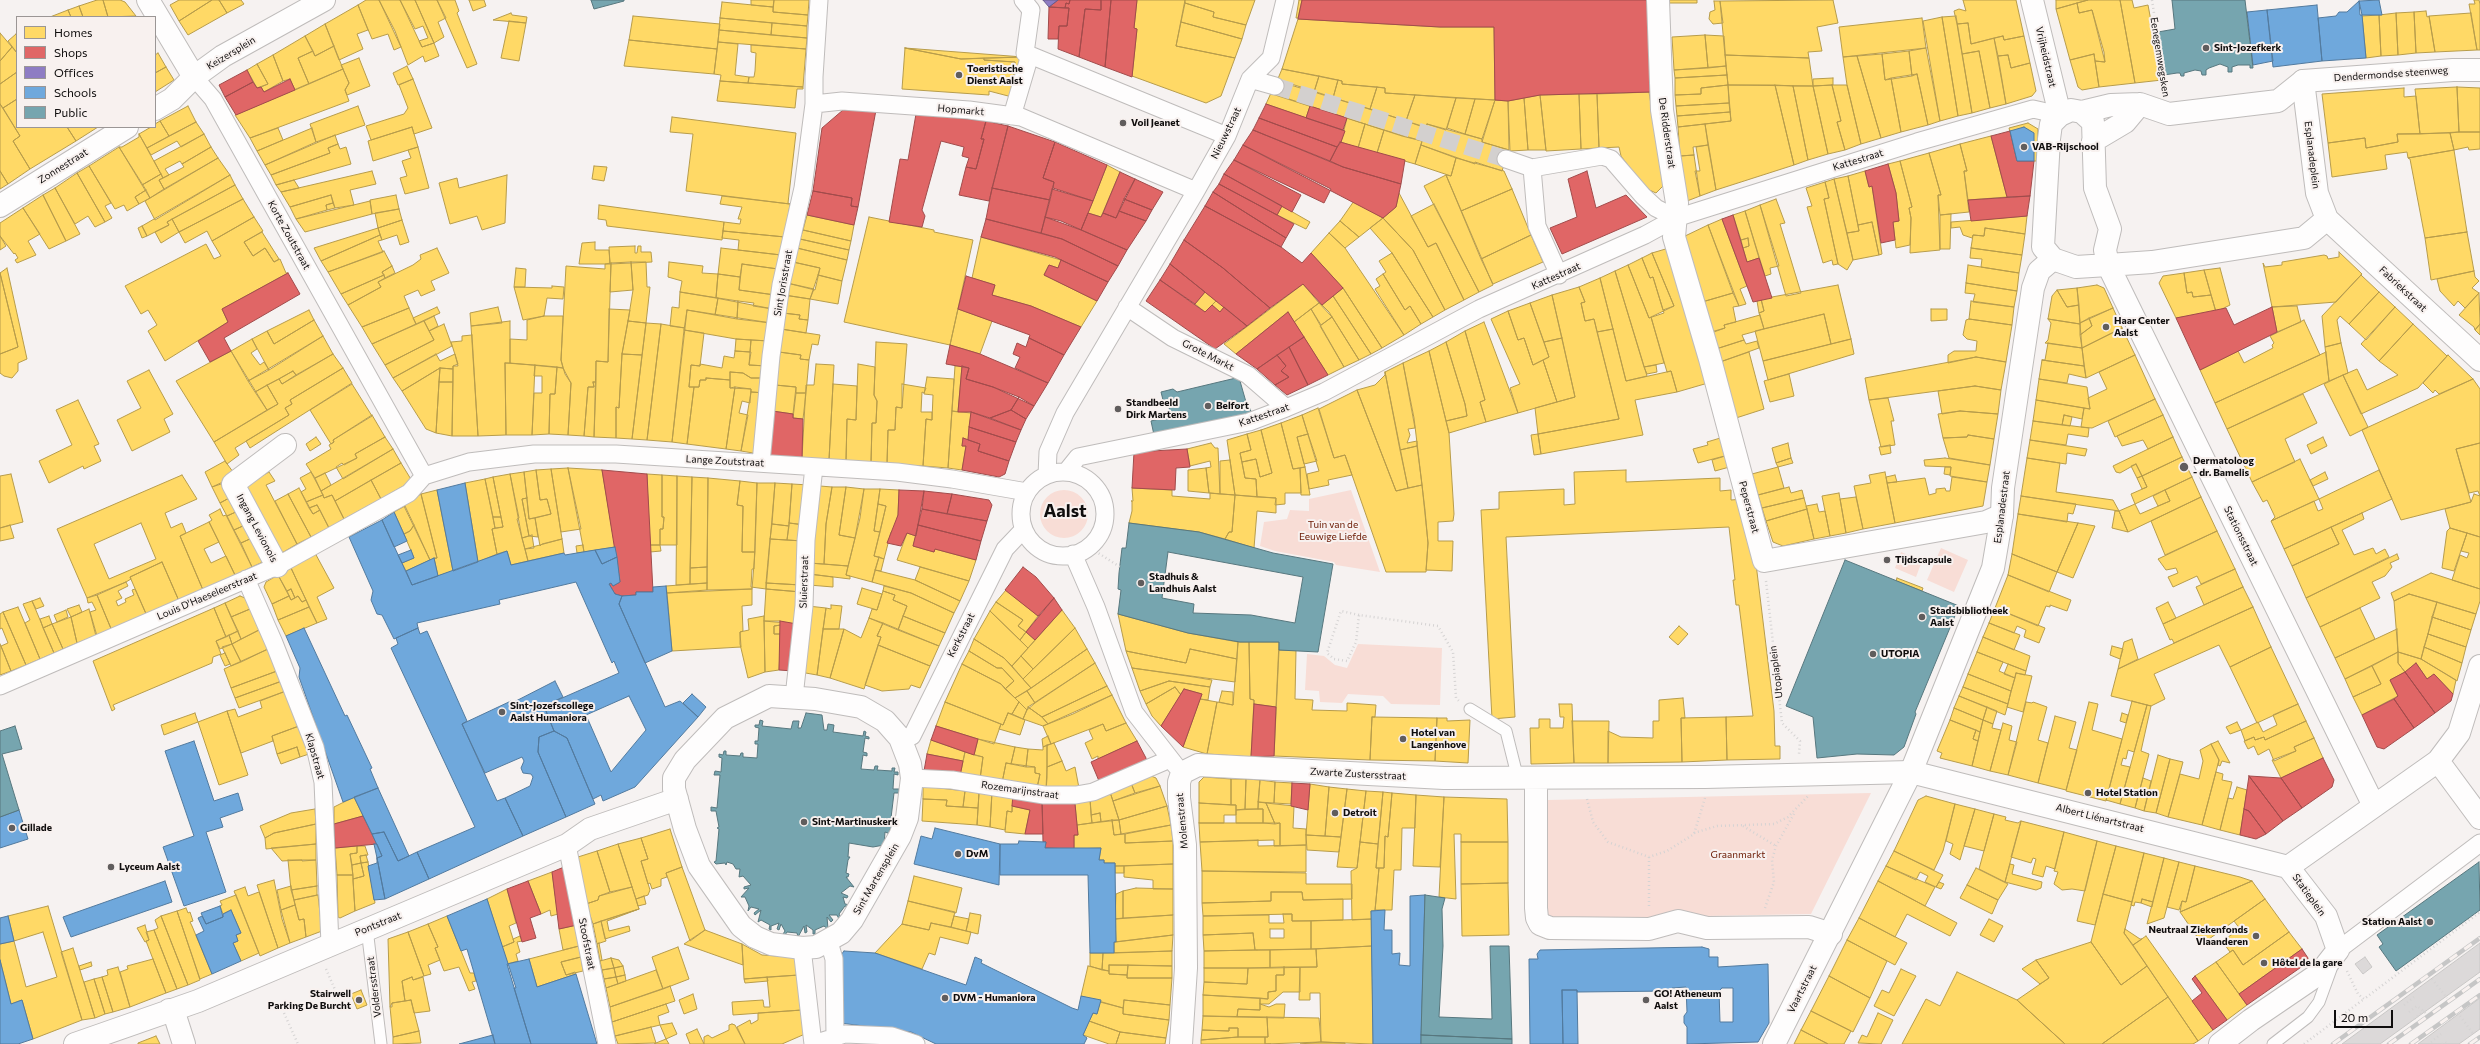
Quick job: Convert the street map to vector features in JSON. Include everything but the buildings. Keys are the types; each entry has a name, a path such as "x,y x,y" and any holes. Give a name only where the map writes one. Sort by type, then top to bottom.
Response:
{"street":[{"name":"Korte Zoutstraat","path":"148,0 194,77 213,99 424,476"},
{"name":"Keizersplein","path":"269,30 298,0"},
{"name":"Keizersplein","path":"194,77 223,56 324,0"},
{"path":"814,104 814,76 819,0"},
{"path":"1023,0 1031,10 1025,53 1227,136"},
{"name":"Nieuwstraat","path":"1127,307 1227,136 1250,79 1271,58 1285,0"},
{"name":"De Ridderstraat","path":"1658,0 1662,110 1677,203 1676,218"},
{"name":"Vrijheidstraat","path":"2032,0 2060,115"},
{"path":"1012,116 1030,55"},
{"name":"Dendermondse steenweg","path":"2303,81 2453,70 2480,70"},
{"path":"156,108 172,99 194,77"},
{"path":"1250,79 1275,86"},
{"path":"2303,81 2278,101 2169,114 2140,104 2111,105 2082,112 2071,110 2060,115 2051,124 2049,139 2043,247 2053,259 2076,267 2152,262 2304,238 2327,219"},
{"name":"Esplanadeplein","path":"2303,81 2317,193 2327,219"},
{"name":"Hopmarkt","path":"814,104 842,101 969,110 1021,117 1196,191"},
{"name":"Sint Jorisstraat","path":"761,464 771,356 780,285 803,188 814,104"},
{"path":"2093,141 2125,122 2140,104"},
{"name":"Kattestraat","path":"1066,472 1078,457 1249,422 1286,408 1324,392 1479,308 1645,235 1676,218 1917,142 2033,109 2060,115"},
{"path":"2082,112 2093,122 2095,188 2110,229 2105,250 2108,265"},
{"name":"Zonnestraat","path":"0,206 125,128"},
{"path":"1506,159 1532,168 1602,156 1611,158 1643,196 1656,208 1676,218"},
{"path":"1532,168 1537,226 1559,274"},
{"name":"Peperstraat","path":"1676,218 1674,237 1710,359 1764,561"},
{"name":"Fabriekstraat","path":"2327,219 2480,360"},
{"name":"Esplanadestraat","path":"1911,772 1993,568 2002,515 2003,488 2033,288 2039,271 2053,259"},
{"name":"Stationsstraat","path":"2108,265 2374,806"},
{"path":"1047,475 1048,452 1065,413 1127,307"},
{"name":"Grote Markt","path":"1127,307 1173,338 1248,375 1286,408"},
{"name":"Ingang Levionois","path":"277,566 233,484 285,445"},
{"name":"Lange Zoutstraat","path":"424,476 469,462 534,454 616,454 814,467 936,477 1027,492"},
{"name":"Sluierstraat","path":"794,697 804,606 806,540 814,467"},
{"path":"1066,472 1085,478 1098,489 1104,502 1105,515 1102,529 1096,540 1089,547 1072,554 1061,556 1039,548 1024,529 1021,516 1022,504 1027,492 1036,482 1047,475 1066,472"},
{"name":"Louis D'Haeseleerstraat","path":"0,686 277,566 409,493 424,476"},
{"path":"1764,561 1986,522 2002,515"},
{"name":"Kerkstraat","path":"900,738 912,736 1005,549 1024,529"},
{"path":"1072,554 1096,607 1134,712 1176,766"},
{"name":"Klapstraat","path":"246,579 274,643 315,747 323,782 330,944"},
{"name":"Statieplein","path":"2338,950 2326,916 2288,867 2438,761 2459,733 2480,666"},
{"name":"Sint Martensplein","path":"768,696 794,697 862,707 885,721 900,738 907,753 912,778 907,818 900,836 852,920 841,933 829,942 816,947 802,948 771,944 755,937 741,926 699,866 685,829 674,788 674,778 679,769 725,718 768,696"},
{"path":"2438,761 2480,818"},
{"name":"Zwarte Zustersstraat","path":"1176,766 1198,765 1444,778 1527,779"},
{"name":"Rozemarijnstraat","path":"912,778 952,780 1058,796 1093,792 1176,766"},
{"name":"Molenstraat","path":"1176,766 1185,845 1186,968 1182,1044"},
{"path":"1911,772 1831,934 1809,927 1707,928 1678,921 1649,929 1550,928 1540,924 1536,908 1527,779 1820,775 1911,772"},
{"name":"Albert Liénartstraat","path":"1911,772 2288,867"},
{"name":"Pontstraat","path":"75,1044 198,1001 567,845 590,829 677,799"},
{"path":"2220,1044 2251,1020 2320,973 2338,950 2480,844"},
{"name":"Stoofstraat","path":"567,845 607,1044"},
{"name":"Vaartstraat","path":"1774,1044 1831,934"},
{"path":"829,942 834,959 834,1038"},
{"path":"802,948 813,1044 845,1034 892,1036 916,1044"},
{"path":"169,1010 176,1019 184,1044"}],"lane":[{"path":"1470,709 1506,731 1527,779"},
{"name":"Voldersstraat","path":"367,929 381,1044"},
{"path":"2273,1044 2308,1018 2319,1002 2338,950"}],"path":[{"name":"Eenegemwegsken","path":"2152,0 2169,114"},
{"path":"1089,547 1120,567"},
{"name":"Utopiaplein","path":"1764,561 1782,723 1800,741 1797,775"},
{"path":"1359,615 1356,642 1348,661 1334,659 1328,654 1341,611 1359,615 1438,626 1453,652 1456,698 1470,709"},
{"path":"1589,778 1587,799 1593,822 1608,842 1649,857 1667,851 1694,834 1717,826 1756,826 1774,824 1788,817 1797,808 1810,794 1820,775"},
{"path":"1694,834 1706,797 1705,777"},
{"path":"1759,928 1774,882 1772,860 1776,846 1797,808"},
{"path":"1741,825 1776,846"},
{"path":"1649,857 1649,929"},
{"path":"2304,1044 2480,912"},
{"path":"2338,950 2358,994 2364,999"},
{"path":"2432,979 2447,998"},
{"path":"2404,1005 2414,997"},
{"path":"2409,1012 2417,1006 2425,1012 2414,1019"},
{"path":"284,1013 298,1044"},
{"path":"2460,1016 2474,1035"},
{"path":"2431,1042 2442,1034"},
{"path":"2442,1044 2445,1042 2447,1044"}],"green space":[{"path":"1064,490 1073,492 1081,497 1086,505 1088,514 1086,523 1081,531 1073,536 1064,538 1055,536 1047,531 1042,523 1040,514 1042,505 1047,497 1055,492"},
{"name":"Tuin van de Eeuwige Liefde","path":"1351,490 1380,572 1336,565 1334,562 1275,551 1260,546 1264,522 1287,519 1290,510 1309,511 1309,499"},
{"path":"1941,548 1968,560 1954,592 1927,580"},
{"path":"1901,552 1922,561 1916,577 1895,568"},
{"path":"1358,644 1442,648 1440,705 1391,704 1383,696 1348,694 1342,703 1320,702 1319,691 1305,690 1307,654 1324,656 1335,665 1347,668"},
{"name":"Graanmarkt","path":"1871,793 1811,914 1548,919 1548,800"}],"tunnel":[{"path":"1275,86 1506,159"}],"railway":[{"path":"2333,1044 2480,938"},
{"path":"2389,1044 2480,979"},
{"path":"2411,1044 2480,995"},
{"path":"2470,1044 2480,1037"}],"place":[{"name":"Sint-Jozefkerk","path":"2206,48"},
{"name":"Toeristische Dienst Aalst","path":"959,75"},
{"name":"Voil Jeanet","path":"1123,123"},
{"name":"VAB-Rijschool","path":"2024,147"},
{"name":"Haar Center Aalst","path":"2106,327"},
{"name":"Belfort","path":"1208,406"},
{"name":"Standbeeld Dirk Martens","path":"1118,409"},
{"name":"Dermatoloog - dr. Bamelis","path":"2184,467"},
{"name":"Tijdscapsule","path":"1887,560"},
{"name":"Stadhuis & Landhuis Aalst","path":"1141,583"},
{"name":"Stadsbibliotheek Aalst","path":"1922,617"},
{"name":"UTOPIA","path":"1873,654"},
{"name":"Sint-Jozefscollege Aalst Humaniora","path":"502,712"},
{"name":"Hotel van Langenhove","path":"1403,739"},
{"name":"Hotel Station","path":"2088,793"},
{"name":"Detroit","path":"1335,813"},
{"name":"Sint-Martinuskerk","path":"804,822"},
{"name":"Gillade","path":"12,828"},
{"name":"DvM","path":"958,854"},
{"name":"Lyceum Aalst","path":"111,867"},
{"name":"Station Aalst","path":"2430,922"},
{"name":"Neutraal Ziekenfonds Vlaanderen","path":"2256,936"},
{"name":"Hôtel de la gare","path":"2264,963"},
{"name":"DVM - Humaniora","path":"945,998"},
{"name":"Stairwell Parking De Burcht","path":"359,1000"},
{"name":"GO! Atheneum Aalst","path":"1646,1000"}],"district":[{"name":"Aalst","path":"1065,511"}]}
